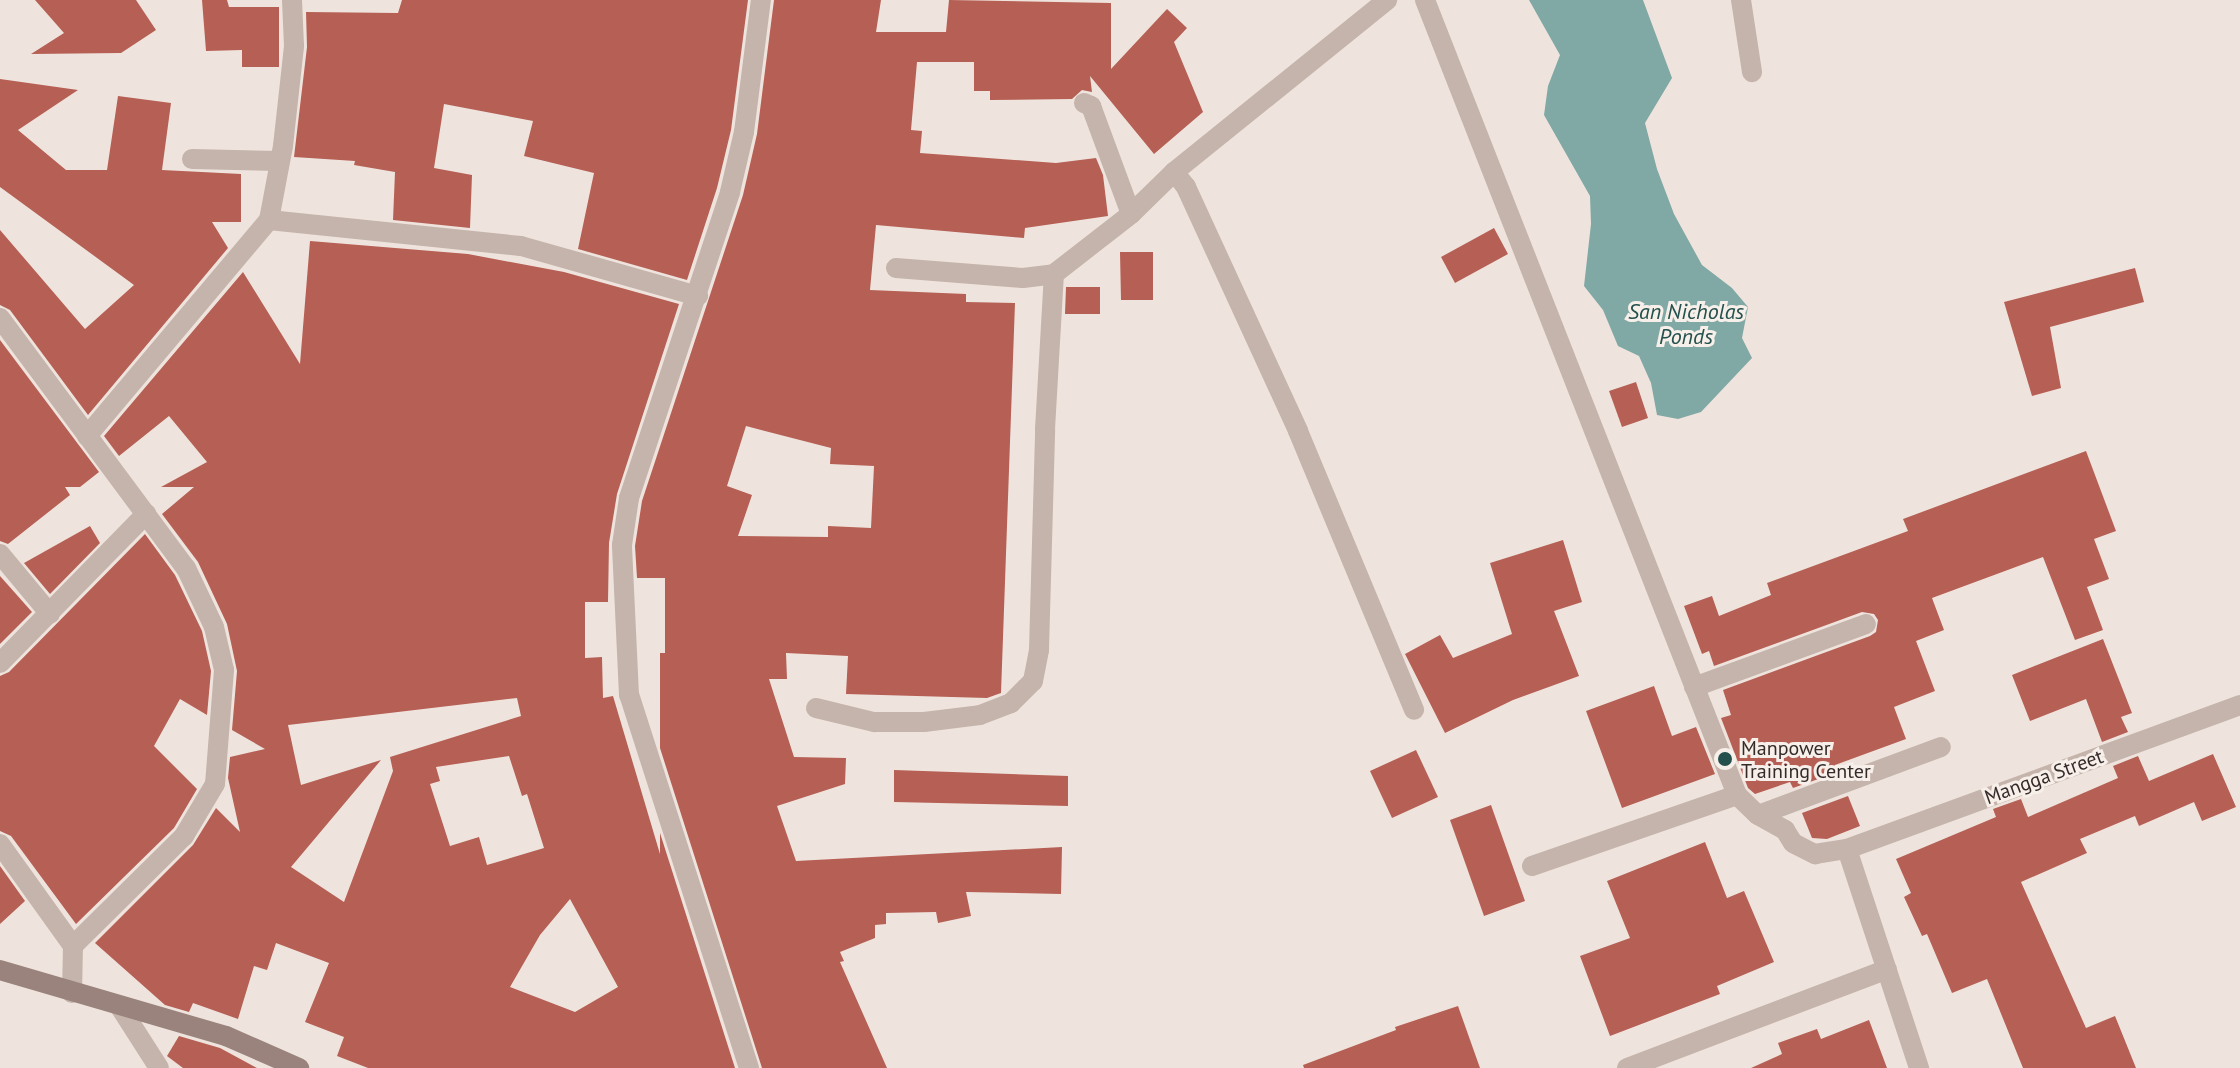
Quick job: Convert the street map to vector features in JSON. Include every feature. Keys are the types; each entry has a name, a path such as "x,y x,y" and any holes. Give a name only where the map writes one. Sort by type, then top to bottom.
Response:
{"street":[{"path":"87,436 269,220 294,46 292,0"},
{"path":"749,1068 629,695 622,545 629,498 698,296 744,132 761,0"},
{"path":"896,268 1023,278 1054,274 1131,214 1174,172 1387,0"},
{"path":"1425,0 1737,795 1532,866"},
{"path":"1741,0 1752,72"},
{"path":"1084,103 1091,106 1131,214"},
{"path":"192,159 279,161"},
{"path":"1174,172 1186,187 1298,431 1414,710"},
{"path":"269,220 521,246 698,296"},
{"path":"816,708 874,722 924,722 980,715 1011,703 1033,681 1039,650 1045,429 1054,274"},
{"path":"0,318 186,568 214,627 224,670 215,784 184,836 73,946"},
{"path":"0,663 146,514"},
{"path":"0,554 50,614"},
{"path":"1694,687 1866,624"},
{"name":"Mangga Street","path":"1737,795 1758,815 1785,830 1793,843 1815,854 1847,849 2240,705"},
{"path":"1758,815 1941,747"},
{"path":"0,844 73,946 72,993"},
{"path":"1847,849 1919,1068"},
{"path":"1627,1068 1666,1061 1887,969"},
{"path":"0,970 226,1036 299,1068"},
{"path":"120,1007 159,1068"}],"water":[{"name":"San Nicholas Ponds","path":"1529,0 1643,0 1672,78 1645,123 1657,169 1674,214 1702,265 1732,288 1748,307 1742,338 1752,358 1701,412 1678,419 1657,415 1651,383 1639,356 1618,346 1603,310 1584,286 1591,224 1590,196 1544,115 1548,86 1560,55"}],"building":[{"path":"35,0 136,0 156,30 121,53 31,54 64,33"},
{"path":"202,0 227,0 229,7 279,7 279,67 242,67 242,50 206,51"},
{"path":"402,0 748,0 731,130 717,188 687,280 578,249 594,173 524,156 533,121 444,104 434,168 472,175 470,228 393,220 395,172 354,165 355,161 294,157 307,47 306,12 398,13"},
{"path":"774,0 881,0 876,32 946,32 949,0 1111,3 1111,69 1167,9 1187,28 1174,42 1203,112 1154,154 1090,76 1092,92 1082,90 1072,99 990,100 990,91 974,91 974,62 917,62 911,130 922,131 920,153 1056,163 1096,158 1103,175 1108,216 1025,228 1024,238 876,225 870,290 966,294 966,302 1015,303 1001,693 987,698 846,694 848,656 786,653 787,679 769,679 794,757 846,758 845,784 777,806 796,861 1062,847 1061,894 966,892 971,916 938,923 936,912 886,913 886,924 875,925 875,938 840,952 844,961 840,962 887,1068 762,1068 660,748 660,653 665,653 665,578 637,578 635,546 642,501 743,195 757,134","holes":["746,426 831,448 830,464 874,466 871,528 828,526 828,537 738,536 752,495 727,486"]},
{"path":"0,79 78,90 18,130 66,170 107,170 118,96 171,103 162,170 241,174 241,222 212,222 228,248 88,415 10,310 0,305 0,230 85,329 134,285 0,187"},
{"path":"1494,228 1508,254 1455,283 1441,257"},
{"path":"310,241 468,254 564,272 679,304 617,494 609,543 608,602 585,602 585,658 602,657 603,698 613,696 660,854 660,833 735,1068 368,1068 337,1056 344,1037 305,1022 329,963 276,943 267,970 254,966 238,1019 193,1003 189,1012 165,1005 95,943 193,845 216,808 240,832 228,778 230,757 265,749 232,730 237,671 227,624 198,562 162,514 194,487 161,487 207,462 169,416 119,456 104,436 243,272 300,364","holes":["517,698 521,716 390,757 393,771 344,902 291,867 381,760 301,785 288,725","509,756 522,796 527,794 544,848 487,865 479,837 450,846 430,784 440,781 436,767","570,899 618,987 575,1012 510,987 540,935"]},
{"path":"1120,252 1153,252 1153,300 1121,300"},
{"path":"2135,268 2144,302 2050,327 2061,388 2032,396 2004,302"},
{"path":"1066,287 1100,287 1100,314 1065,314"},
{"path":"0,340 99,472 80,487 65,487 70,495 8,544 0,541"},
{"path":"1636,382 1648,418 1622,427 1609,391"},
{"path":"2086,451 2116,531 2094,539 2109,579 2087,587 2103,630 2075,640 2043,557 1932,598 1944,630 1916,641 1935,691 1894,707 1906,739 1835,765 1838,772 1793,788 1790,782 1755,794 1748,788 1721,718 1731,715 1723,690 1870,636 1876,632 1878,620 1874,614 1862,612 1714,666 1709,651 1702,654 1684,606 1712,596 1719,616 1771,595 1767,583 1908,531 1903,519"},
{"path":"90,526 100,543 50,594 24,563"},
{"path":"145,534 175,575 202,631 211,671 207,715 180,699 154,746 197,789 174,828 76,924 11,836 0,831 0,676 9,672"},
{"path":"1563,540 1582,602 1554,611 1579,676 1513,700 1445,733 1405,654 1440,635 1453,658 1512,634 1490,563"},
{"path":"0,576 32,612 0,644"},
{"path":"2103,639 2132,713 2121,717 2128,732 2102,742 2086,699 2030,721 2012,675"},
{"path":"1654,686 1672,736 1696,727 1715,774 1622,808 1586,711"},
{"path":"1416,750 1438,797 1392,818 1370,771"},
{"path":"2213,754 2236,807 2202,821 2194,802 2139,826 2135,816 2080,839 2087,853 2021,882 2086,1028 2115,1016 2136,1068 2023,1068 1987,979 1952,993 1927,934 1922,936 1904,897 1911,893 1896,859 1996,817 1993,809 2021,799 2028,817 2118,778 2113,766 2138,756 2149,781"},
{"path":"894,770 1068,776 1068,806 894,802"},
{"path":"1848,796 1860,826 1827,839 1812,838 1802,813"},
{"path":"1491,805 1525,901 1484,916 1450,820"},
{"path":"1705,842 1727,898 1744,891 1774,962 1717,986 1720,994 1610,1036 1580,956 1630,938 1607,881"},
{"path":"0,866 25,901 0,924"},
{"path":"1458,1006 1480,1068 1304,1068 1303,1065 1396,1030 1395,1027"},
{"path":"1869,1020 1887,1068 1751,1068 1782,1054 1778,1043 1817,1029 1821,1039"},
{"path":"179,1036 220,1048 257,1068 183,1068 167,1056"}],"place":[{"name":"Manpower Training Center","path":"1725,759"}]}
